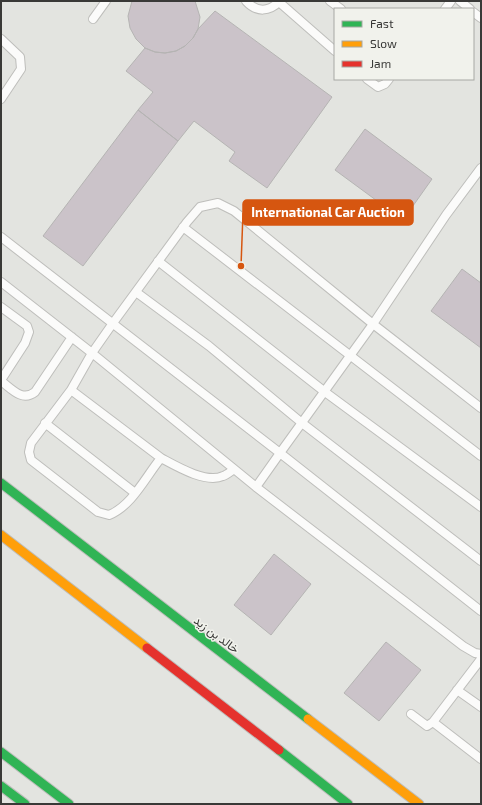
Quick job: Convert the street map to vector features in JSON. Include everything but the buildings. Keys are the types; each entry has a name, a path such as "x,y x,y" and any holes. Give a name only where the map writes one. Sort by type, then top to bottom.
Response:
{"street":[{"name":"خالد بن زيد","path":"1,483 419,804"},
{"path":"1,535 348,804"},
{"path":"1,752 69,804"},
{"path":"1,786 25,804"}],"lane":[{"path":"93,19 106,1"},
{"path":"246,1 252,8 262,10 271,9 279,2 334,50"},
{"path":"330,1 340,8"},
{"path":"460,1 469,8"},
{"path":"1,39 20,57 21,69 1,99"},
{"path":"368,80 378,87 385,84 388,80"},
{"path":"256,487 373,324 446,215 481,168"},
{"path":"161,458 135,492 115,513 109,515 98,512 31,460 29,452 31,444 71,390 92,353 183,227 200,207 218,203 234,211 373,324 481,408"},
{"path":"183,227 481,456"},
{"path":"1,237 481,611"},
{"path":"158,261 325,392 481,507"},
{"path":"1,282 92,353 256,487 463,646 475,653 481,654"},
{"path":"136,292 209,346 302,423 481,561"},
{"path":"1,307 27,326 29,332 25,343 1,381 23,397 29,397 35,392 72,337"},
{"path":"71,390 161,458 195,475 223,477 234,469"},
{"path":"46,423 135,492"},
{"path":"411,714 427,726 433,722 481,659"},
{"path":"457,690 481,707"},
{"path":"433,722 481,759"}],"traffic: fast":[{"path":"1,483 308,719"},
{"path":"279,750 348,804"},
{"path":"1,752 69,804"},
{"path":"1,786 25,804"}],"traffic: slow":[{"path":"1,535 147,648"},
{"path":"308,719 419,804"}],"traffic: jam":[{"path":"147,648 279,750"}],"place":[{"name":"International Car Auction","path":"241,266"}]}
